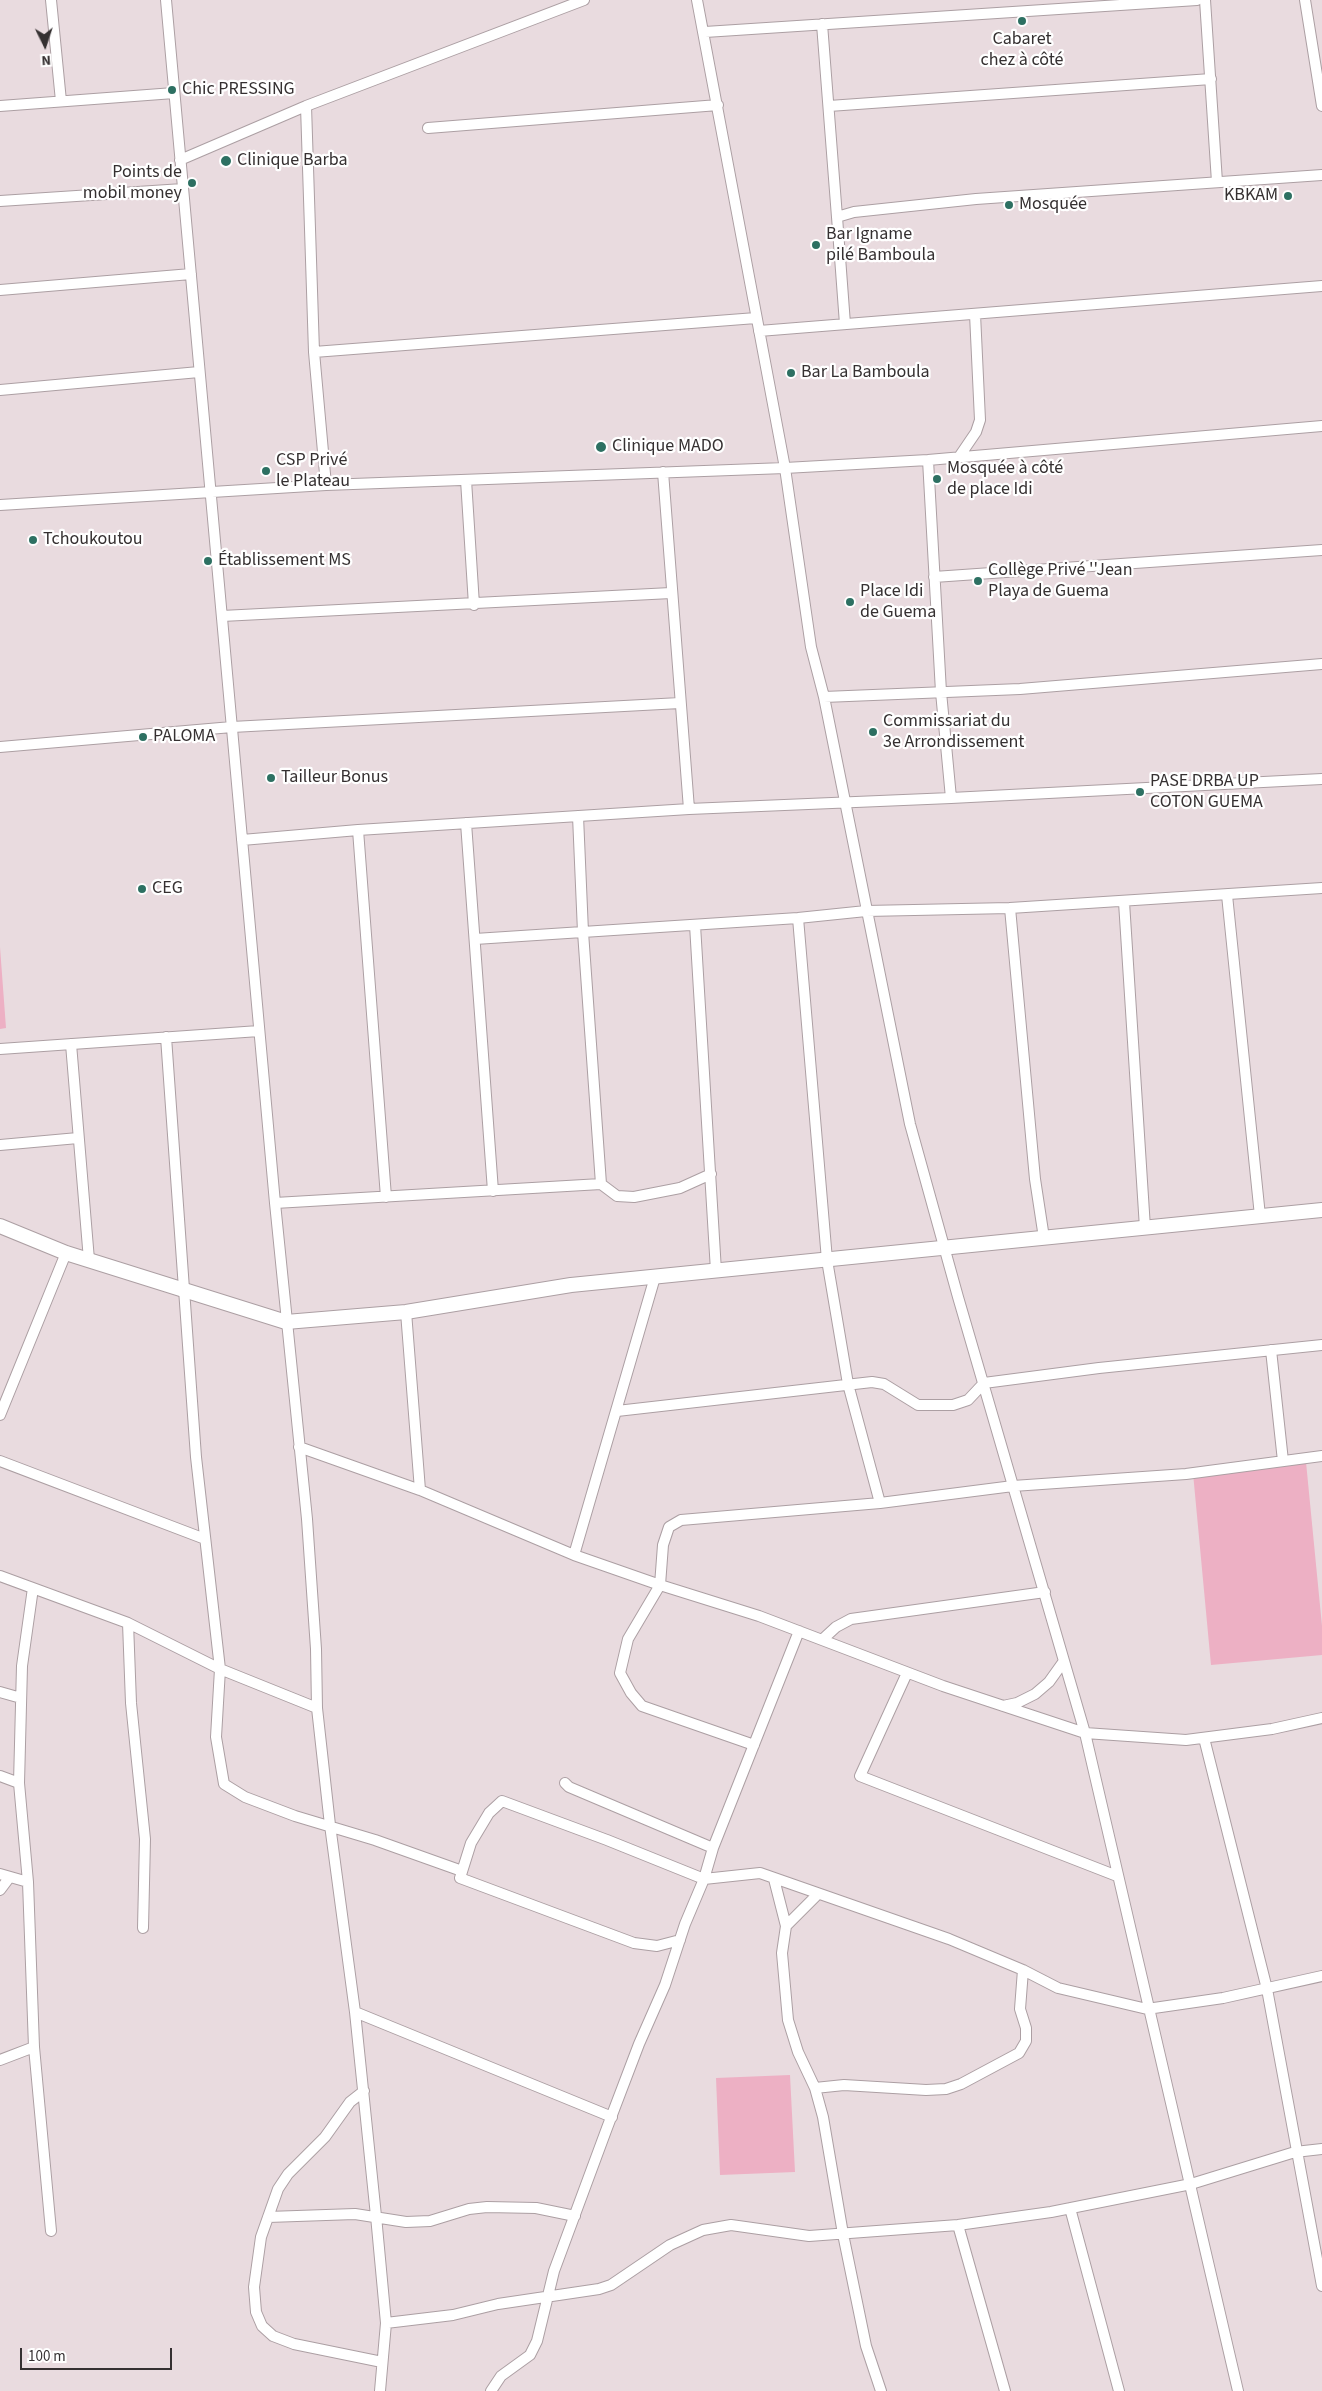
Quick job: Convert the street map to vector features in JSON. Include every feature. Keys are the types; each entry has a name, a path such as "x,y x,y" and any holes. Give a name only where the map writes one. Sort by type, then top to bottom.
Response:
{"street":[{"path":"51,0 60,102"},
{"path":"166,0 286,1322 307,1519 316,1649 317,1708 364,2091 386,2323 380,2391"},
{"path":"180,160 306,106 566,3 584,0"},
{"path":"697,0 785,468 811,647 824,697 910,1124 1085,1733 1238,2391"},
{"path":"704,32 1197,0"},
{"path":"1205,0 1217,182"},
{"path":"1306,0 1322,106"},
{"path":"822,24 844,324"},
{"path":"829,106 1211,79"},
{"path":"0,106 174,93"},
{"path":"428,128 718,105"},
{"path":"306,106 314,352 326,485"},
{"path":"836,216 854,212 976,199 1322,176"},
{"path":"0,201 183,189"},
{"path":"0,290 191,274"},
{"path":"759,331 1322,286"},
{"path":"959,457 976,432 980,420 975,314"},
{"path":"314,352 756,318"},
{"path":"0,390 200,372"},
{"path":"0,505 326,485 785,468 928,460 1322,426"},
{"path":"928,460 941,692 951,798"},
{"path":"664,472 671,593 689,809"},
{"path":"466,480 474,605"},
{"path":"934,577 1322,550"},
{"path":"222,616 474,605 671,593"},
{"path":"824,697 1020,689 1322,664"},
{"path":"0,747 232,727 680,703"},
{"path":"242,840 358,830 689,809 1322,779"},
{"path":"578,816 583,932 601,1184"},
{"path":"466,823 493,1191"},
{"path":"358,830 386,1197"},
{"path":"475,939 798,918 866,911 1010,908 1322,888"},
{"path":"1227,895 1260,1216"},
{"path":"1124,902 1145,1228"},
{"path":"1010,908 1035,1179 1044,1238"},
{"path":"798,918 827,1260 848,1384 880,1503"},
{"path":"695,925 716,1271"},
{"path":"0,1050 259,1030"},
{"path":"166,1037 196,1457 220,1670 216,1737 224,1784 245,1797 295,1816 330,1825 462,1871"},
{"path":"71,1044 89,1260"},
{"path":"0,1145 78,1138"},
{"path":"275,1203 601,1184 617,1196 634,1198 680,1188 711,1174"},
{"path":"0,1226 66,1253 286,1322 406,1312 571,1286 1322,1210"},
{"path":"0,1414 66,1253"},
{"path":"574,1555 655,1277"},
{"path":"406,1312 420,1490"},
{"path":"617,1411 872,1382 884,1384 918,1405 953,1406 968,1400 984,1383 1099,1368 1322,1345"},
{"path":"1271,1350 1283,1461"},
{"path":"298,1447 420,1490 574,1555 660,1585 759,1616 907,1672 1085,1733 1186,1740 1272,1730 1322,1718"},
{"path":"754,1745 642,1706 631,1693 620,1673 628,1639 660,1585 663,1545 669,1527 681,1520 880,1503 1013,1486 1186,1474 1322,1456"},
{"path":"0,1461 205,1539"},
{"path":"0,1576 128,1623 220,1670 317,1708"},
{"path":"33,1588 22,1666 19,1783 28,1882 34,2047 51,2231"},
{"path":"823,1640 836,1627 852,1619 1045,1592"},
{"path":"128,1623 131,1703 145,1839 143,1928"},
{"path":"491,2391 501,2376 530,2354 537,2341 547,2296 575,2216 639,2044 665,1985 704,1879 713,1848 799,1631"},
{"path":"1003,1706 1017,1703 1035,1694 1050,1682 1064,1661"},
{"path":"907,1672 860,1776 1117,1876"},
{"path":"0,1692 21,1698"},
{"path":"1204,1738 1267,1989 1322,2286"},
{"path":"0,1776 19,1783"},
{"path":"565,1783 569,1787 713,1848"},
{"path":"680,1940 657,1946 634,1943 460,1878 471,1842 489,1813 502,1801 608,1840 704,1879 760,1873 949,1939 1022,1970 1058,1988 1148,2009 1267,1989 1322,1976"},
{"path":"0,1890 4,1876 28,1882"},
{"path":"774,1879 786,1926 782,1953 788,2020 798,2052 816,2088 827,2136 843,2234 866,2346 881,2391"},
{"path":"786,1926 818,1894"},
{"path":"816,2088 844,2085 926,2090 946,2089 961,2084 1019,2053 1026,2041 1026,2028 1020,2009 1022,1970"},
{"path":"355,2012 612,2117"},
{"path":"0,2060 34,2047"},
{"path":"364,2091 350,2102 325,2137 288,2174 278,2189 261,2237 254,2287 256,2312 262,2326 273,2336 294,2344 382,2362"},
{"path":"386,2323 453,2315 547,2296 586,2292 611,2285 670,2245 703,2230 732,2225 809,2236 958,2225 1070,2208 1191,2184 1296,2152 1322,2149"},
{"path":"268,2217 336,2214 376,2216 406,2222 430,2220 469,2209 505,2207 536,2208 575,2216"},
{"path":"1070,2208 1119,2391"},
{"path":"958,2225 1005,2391"}],"shaded area":[{"path":"0,947 6,1028 0,1029"},
{"path":"1306,1462 1322,1626 1322,1655 1211,1665 1193,1473"},
{"path":"790,2075 795,2172 720,2175 716,2078"}],"place":[{"name":"Cabaret chez à côté","path":"1022,21"},
{"name":"Chic PRESSING","path":"172,90"},
{"name":"Clinique Barba","path":"226,161"},
{"name":"Points de mobil money","path":"192,183"},
{"name":"KBKAM","path":"1288,196"},
{"name":"Mosquée","path":"1009,205"},
{"name":"Bar Igname pilé Bamboula","path":"816,245"},
{"name":"Bar La Bamboula","path":"791,373"},
{"name":"Clinique MADO","path":"601,447"},
{"name":"CSP Privé le Plateau","path":"266,471"},
{"name":"Mosquée à côté de place Idi","path":"937,479"},
{"name":"Tchoukoutou","path":"33,540"},
{"name":"Établissement MS","path":"208,561"},
{"name":"Collège Privé ''Jean Playa de Guema","path":"978,581"},
{"name":"Place Idi de Guema","path":"850,602"},
{"name":"Commissariat du 3e Arrondissement","path":"873,732"},
{"name":"PALOMA","path":"143,737"},
{"name":"Tailleur Bonus","path":"271,778"},
{"name":"PASE DRBA UP COTON GUEMA","path":"1140,792"},
{"name":"CEG","path":"142,889"}]}
